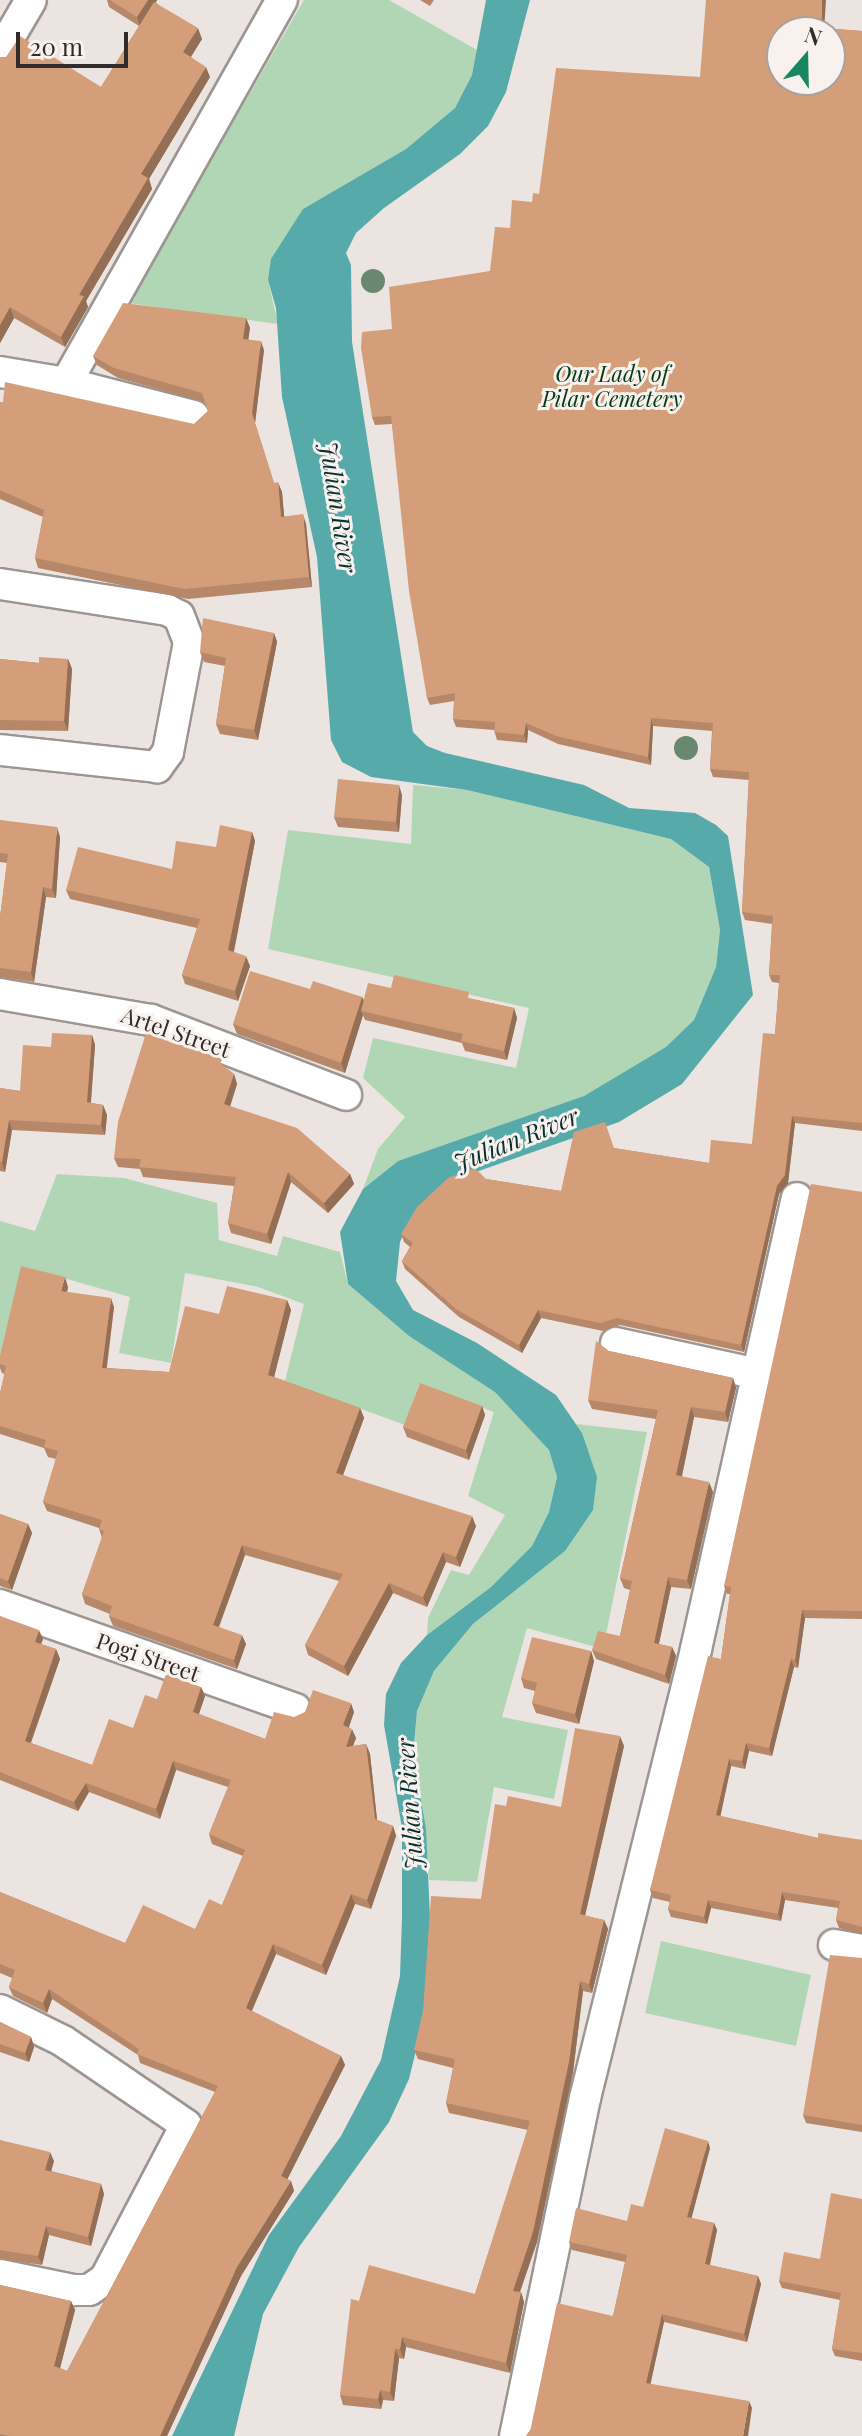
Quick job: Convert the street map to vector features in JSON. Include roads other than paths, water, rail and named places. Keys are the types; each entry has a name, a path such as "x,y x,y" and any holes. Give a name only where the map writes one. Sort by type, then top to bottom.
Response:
{"street":[{"path":"0,53 31,0"},
{"path":"66,383 282,0"},
{"path":"0,372 66,383 194,416"},
{"path":"0,584 167,610 179,616 189,642 168,752 157,767 0,750"},
{"name":"Artel Street","path":"0,994 151,1020 346,1095"},
{"path":"515,2436 585,2098 696,1649 797,1198"},
{"path":"616,1343 758,1374"},
{"name":"Pogi Street","path":"0,1605 295,1709"},
{"path":"0,2010 63,2041 186,2125 105,2279 89,2290 73,2290 0,2275"}],"water":[{"name":"Julian River","path":"486,0 530,0 506,92 488,126 460,154 384,208 356,233 346,253 351,265 352,342 413,732 427,746 445,753 584,785 629,808 695,813 716,825 728,836 753,995 682,1084 619,1122 476,1172 409,1222 400,1242 396,1281 413,1310 477,1343 556,1395 582,1433 597,1477 593,1510 565,1551 473,1624 434,1671 417,1711 413,1755 426,1829 430,1918 423,2022 409,2079 389,2122 299,2247 263,2314 234,2436 172,2436 269,2235 341,2136 381,2060 400,1976 402,1917 402,1828 384,1725 386,1694 401,1663 427,1635 491,1587 532,1546 549,1512 557,1477 549,1450 495,1392 409,1336 348,1284 340,1232 363,1189 398,1161 584,1096 666,1047 694,1020 716,967 720,930 709,867 671,839 467,790 371,777 342,762 331,740 317,557 282,397 276,308 268,280 271,259 303,209 406,149 455,108 472,75"}],"park label":[{"name":"Our Lady of Pilar Cemetery","path":"612,386"}]}
